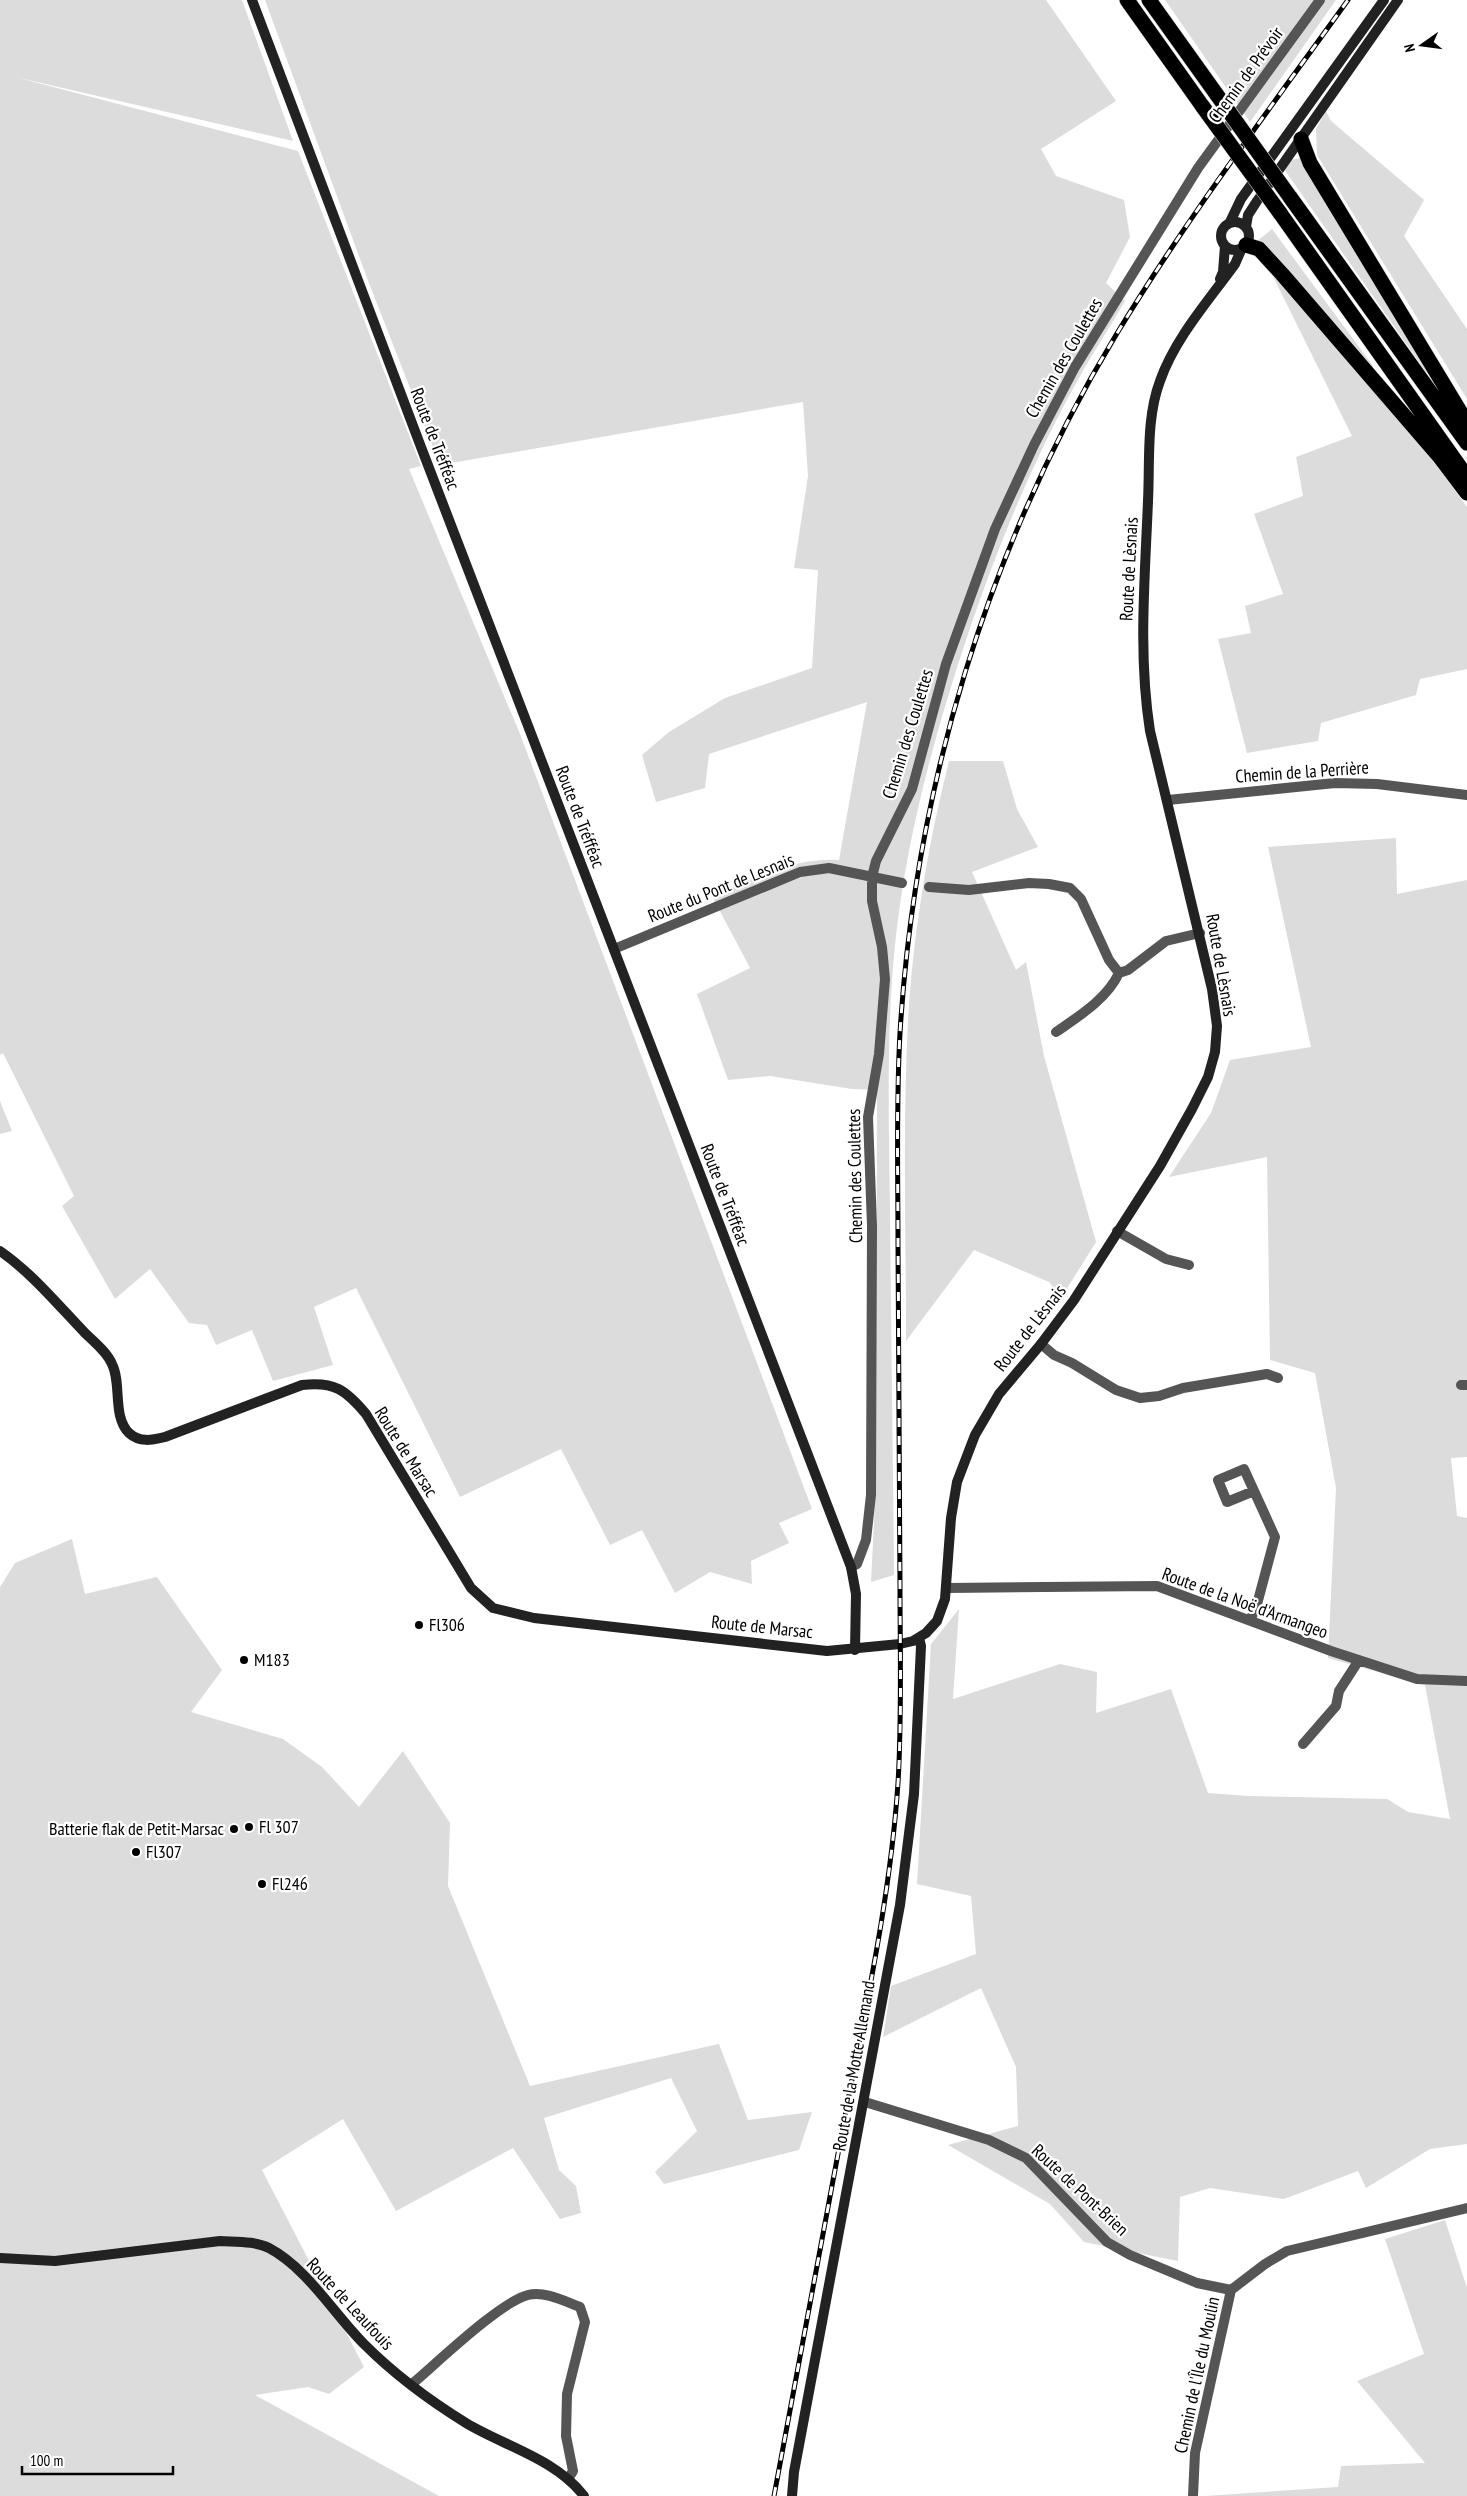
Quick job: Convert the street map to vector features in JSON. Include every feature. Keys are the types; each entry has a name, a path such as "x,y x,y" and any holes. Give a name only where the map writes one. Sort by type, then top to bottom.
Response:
{"highway":[{"path":"1127,0 1467,477"},
{"path":"1149,0 1467,443"},
{"path":"1301,139 1310,163 1467,423"},
{"path":"1244,246 1259,248 1439,456 1467,493"}],"street":[{"name":"Route de Tréfféac","path":"252,0 851,1567 856,1594 855,1650"},
{"name":"Chemin de Prévoir","path":"1198,168 1320,0"},
{"path":"1384,0 1241,199 1230,222 1222,231 1221,239 1226,246 1233,250 1244,246 1249,236 1246,227 1248,215 1398,0"},
{"name":"Chemin des Coulettes","path":"851,1567 857,1564 866,1540 871,1495 872,1226 868,1117 879,1054 885,979 882,947 872,901 872,877 880,851 912,789 949,655 975,580 1006,505 1075,367 1198,168"},
{"path":"1230,222 1239,222 1246,227"},
{"name":"Route de Lèsnais","path":"1215,292 1223,272 1226,246"},
{"name":"Route de Lèsnais","path":"855,1650 900,1644 919,1638 937,1621 943,1608 947,1588 951,1518 956,1491 975,1435 999,1394 1042,1344 1074,1300 1160,1166 1208,1077 1214,1052 1217,1026 1212,989 1150,731 1144,695 1143,598 1151,426 1159,382 1171,354 1241,255 1244,246"},
{"name":"Chemin de la Perrière","path":"1168,800 1334,783 1377,784 1467,794"},
{"name":"Route du Pont de Lesnais","path":"614,949 800,872 829,868 902,883"},
{"path":"929,886 969,890 1036,884 1070,888 1081,899 1109,960 1119,972"},
{"path":"1119,972 1128,970 1166,941 1200,933"},
{"path":"1056,1032 1100,998 1113,985 1119,972"},
{"path":"1118,1231 1166,1259 1189,1266"},
{"name":"Route de Marsac","path":"0,1250 33,1279 106,1355 116,1375 122,1419 128,1432 137,1439 150,1440 165,1437 302,1385 318,1383 333,1386 345,1392 366,1414 471,1588 493,1608 534,1618 803,1649 855,1650"},
{"path":"1042,1344 1054,1355 1072,1363 1116,1390 1140,1398 1159,1396 1183,1388 1267,1374 1278,1378"},
{"path":"1250,1620 1256,1608 1275,1537 1254,1491"},
{"name":"Route de la Noë d'Armangeo","path":"947,1588 1157,1586 1359,1660 1417,1679 1467,1681"},
{"name":"Route de la Motte Allemand","path":"792,2496 796,2462 865,2102 900,1905 914,1794 921,1646 919,1638"},
{"path":"1303,1744 1336,1706 1339,1691 1359,1660"},
{"name":"Route de Pont-Brien","path":"865,2102 990,2140 1026,2158 1107,2242 1130,2256 1197,2284 1231,2290"},
{"path":"1231,2290 1265,2264 1287,2251 1467,2208"},
{"name":"Route de Leaufouis","path":"0,2258 55,2261 220,2241 247,2242 268,2248 301,2272 363,2344 388,2367 466,2422 568,2478 584,2496"},
{"name":"Chemin de l'Île du Moulin","path":"1193,2496 1195,2453 1231,2290"},
{"path":"412,2384 502,2308 528,2295 547,2295 580,2307 584,2314 585,2322 567,2394 566,2436 572,2471 568,2478"}],"shaded area":[{"path":"0,0 242,0 293,141 15,77 298,151 421,466 409,469 520,734 812,1509 779,1523 789,1543 751,1561 752,1584 710,1572 675,1593 642,1530 610,1545 561,1449 460,1497 356,1288 314,1307 333,1365 273,1381 252,1330 216,1345 207,1325 189,1323 150,1269 115,1299 62,1206 74,1196 3,1053 0,1055"},
{"path":"265,0 1046,0 1116,101 1041,149 1056,176 1124,200 1130,237 1106,283 1125,301 1063,407 1026,485 993,564 964,646 933,750 910,847 899,912 890,1011 889,1078 894,1575 871,1582 876,1483 877,1090 852,1089 770,1076 728,1080 697,994 750,968 713,898 773,870 806,862 839,860 867,702 709,754 705,788 656,802 642,755 669,732 725,698 812,668 818,570 794,568 808,476 803,402 440,465 367,278"},
{"path":"1165,0 1336,0 1250,122"},
{"path":"1326,111 1331,121 1424,200 1404,236 1467,329 1467,399 1317,155 1316,129"},
{"path":"1300,158 1429,369 1426,372 1284,169 1291,160"},
{"path":"1272,229 1371,363 1401,422 1467,507 1467,669 1420,679 1416,695 1321,723 1318,741 1247,753 1218,639 1251,633 1245,606 1283,594 1254,514 1303,496 1296,457 1352,436 1256,242"},
{"path":"949,761 1003,761 1017,809 1038,847 972,872 1016,970 1026,962 1044,1056 1096,1242 1061,1298 1049,1282 974,1250 906,1341 905,1130 909,1004 924,881"},
{"path":"1396,838 1397,894 1467,880 1467,1457 1451,1458 1457,1516 1467,1518 1467,2144 1430,2149 1366,2188 1358,2171 1284,2199 1210,2188 1180,2197 1178,2261 1084,2242 1050,2204 948,2145 1018,2126 1016,2067 981,1988 883,2037 891,1986 976,1954 971,1896 917,1884 931,1644 959,1609 953,1699 1060,1664 1097,1672 1096,1713 1171,1689 1208,1793 1248,1796 1387,1799 1408,1812 1450,1819 1425,1685 1328,1658 1336,1488 1315,1373 1270,1360 1267,1157 1169,1177 1211,1113 1230,1060 1311,1047 1268,847"},
{"path":"0,1101 12,1131 0,1134"},
{"path":"72,1539 85,1594 157,1577 222,1670 191,1712 283,1739 322,1767 359,1807 403,1751 450,1823 448,1886 530,2086 719,2044 748,2120 812,2112 799,2150 664,2184 655,2172 697,2131 671,2078 544,2118 559,2170 576,2186 581,2213 560,2219 513,2148 396,2211 343,2119 262,2170 364,2367 329,2394 308,2387 255,2395 439,2496 0,2496 0,1587 15,1563"},
{"path":"1445,2220 1467,2288 1467,2496 1204,2496 1338,2487 1341,2466 1425,2463 1357,2381 1424,2354 1385,2239"}],"railway":[{"path":"774,2496 871,1979 885,1901 895,1822 900,1709 898,1138 900,1033 908,941 922,850 941,760 966,671 995,584 1030,499 1071,416 1116,335 1171,249 1348,0"}],"place":[{"name":"Fl306","path":"419,1625"},
{"name":"M183","path":"244,1660"},
{"name":"Fl 307","path":"249,1827"},
{"name":"Batterie flak de Petit-Marsac","path":"234,1829"},
{"name":"Fl307","path":"136,1852"},
{"name":"Fl246","path":"262,1884"}]}
